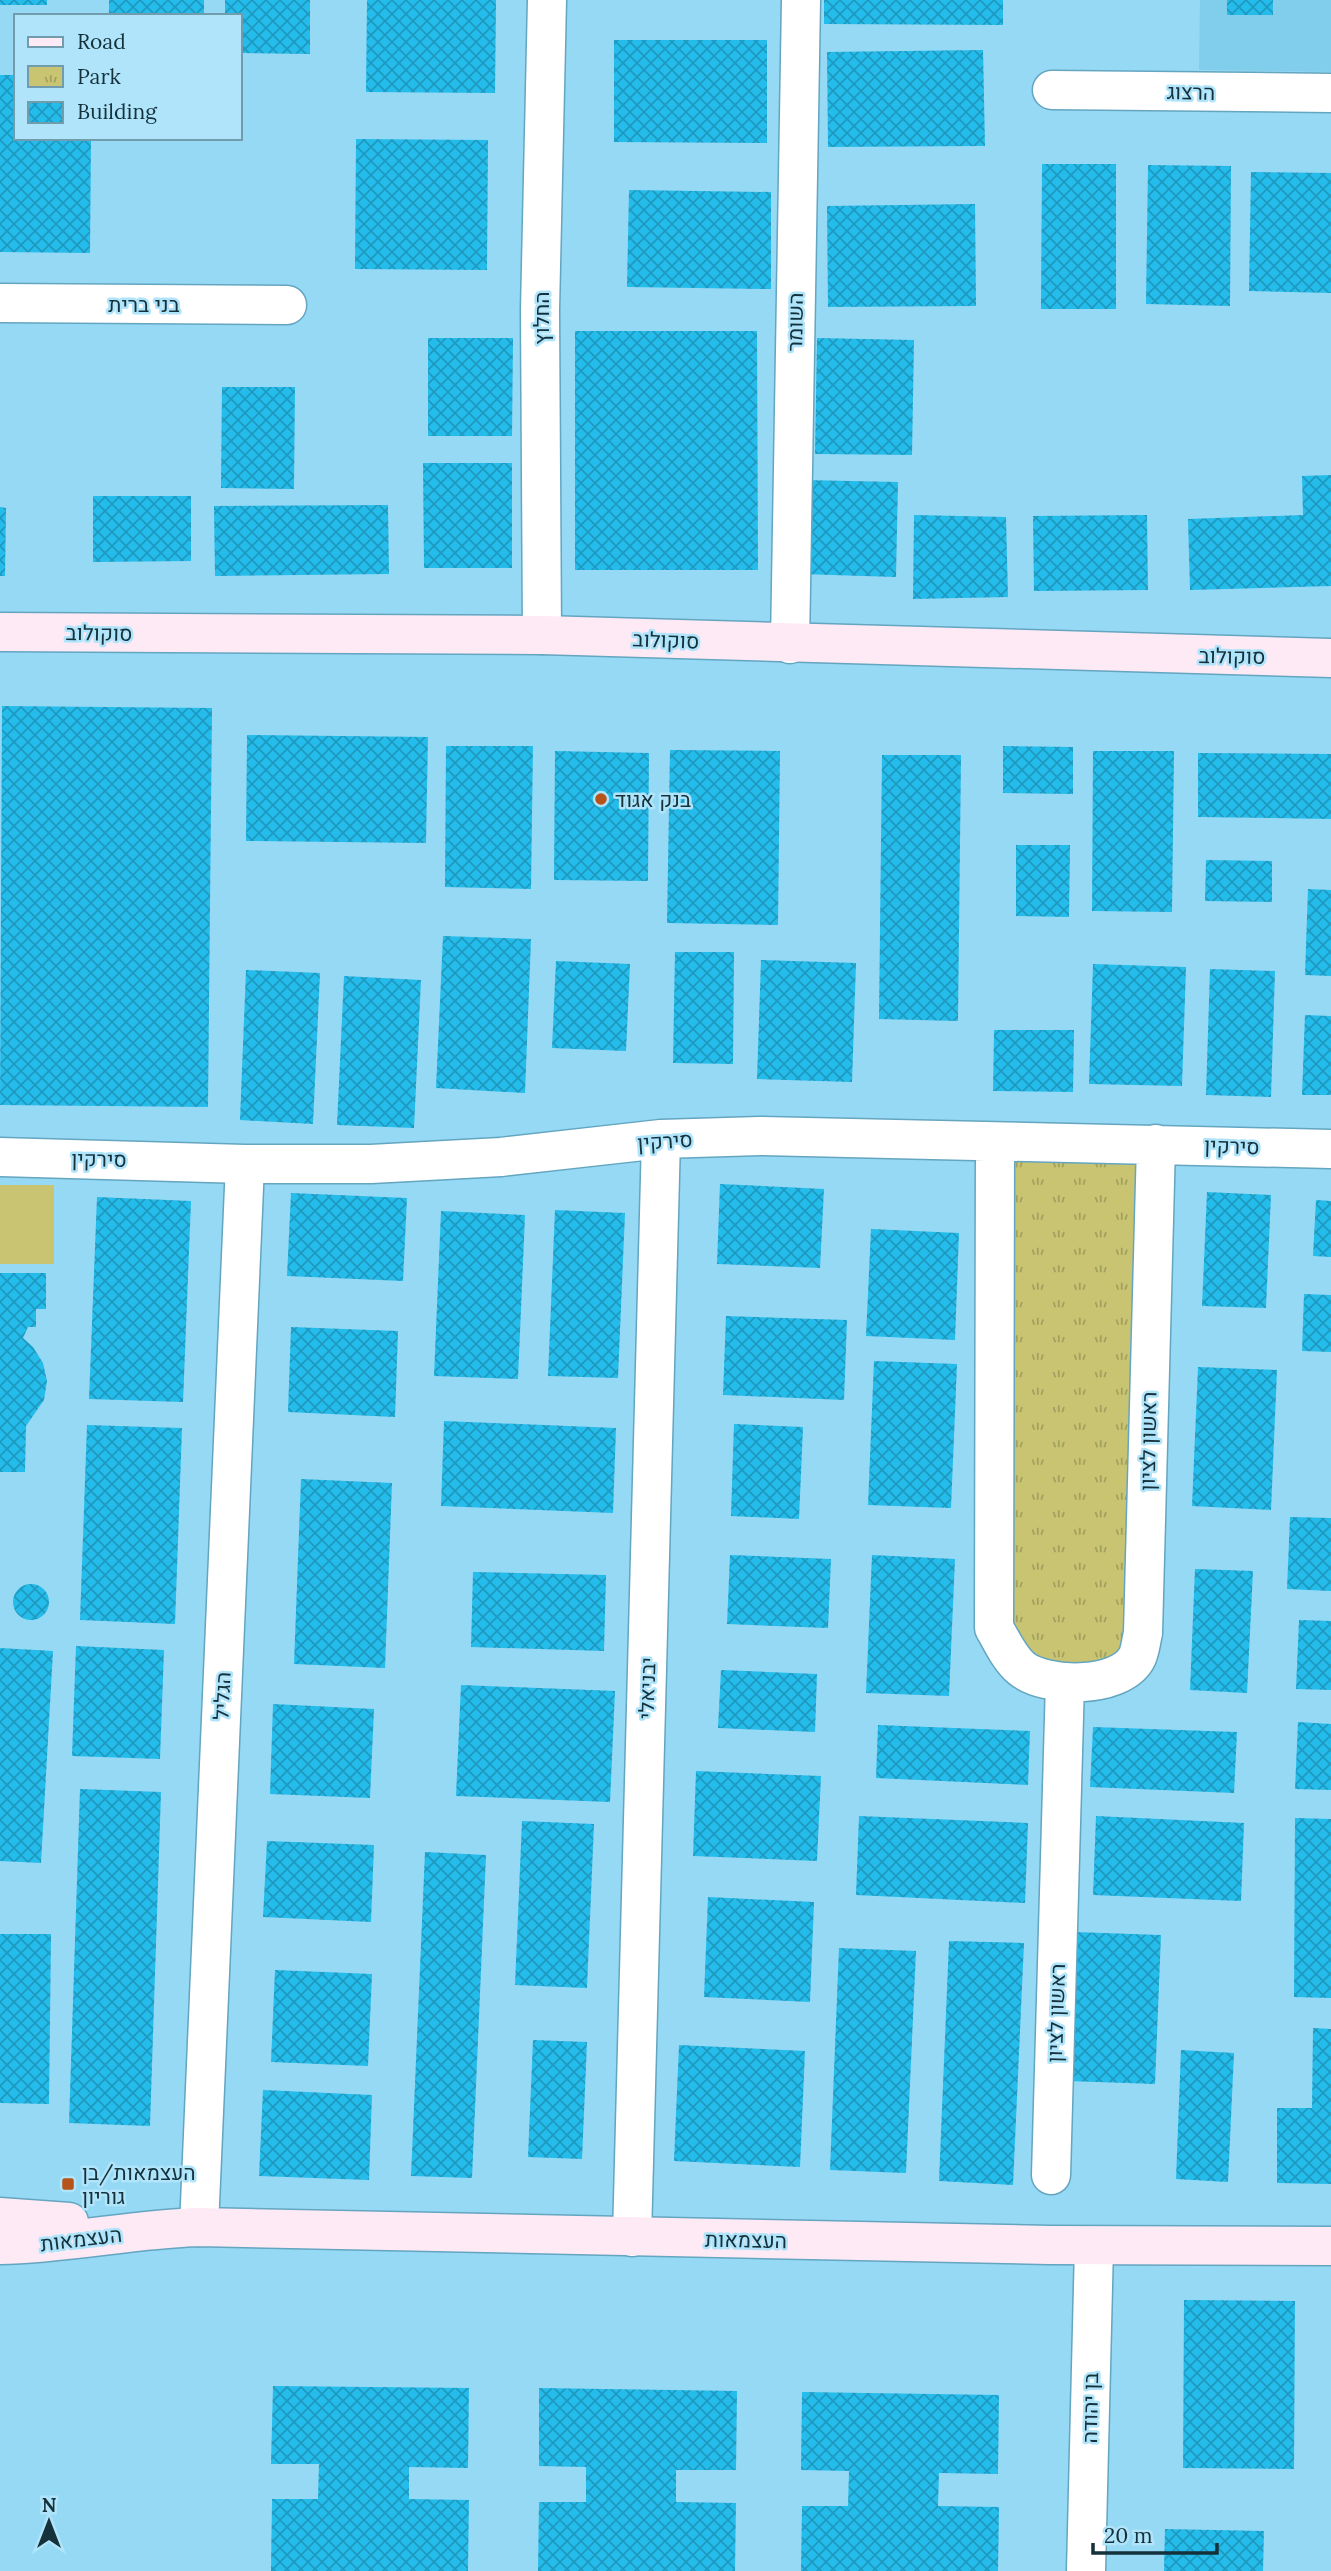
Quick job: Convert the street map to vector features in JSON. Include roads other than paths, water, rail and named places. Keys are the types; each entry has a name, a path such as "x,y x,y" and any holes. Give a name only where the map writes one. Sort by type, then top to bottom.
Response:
{"street":[{"name":"החלוץ","path":"542,635 540,310 547,0"},
{"name":"השומר","path":"790,644 801,0"},
{"name":"הרצוג","path":"1052,90 1331,93"},
{"name":"בני ברית","path":"0,303 287,305"},
{"name":"סוקולוב","path":"0,632 542,635 1331,658"},
{"name":"סירקין","path":"0,1157 245,1164 371,1164 501,1157 661,1139 760,1136 1331,1149"},
{"name":"יבניאלי","path":"632,2237 661,1139"},
{"name":"ראשון לציון","path":"995,1143 994,1628 1022,1669 1065,1682 1088,1682 1122,1673 1136,1660 1143,1633 1156,1144"},
{"name":"הגליל","path":"180,2227 245,1164"},
{"name":"ראשון לציון","path":"1051,2175 1065,1682"},
{"name":"העצמאות","path":"0,2217 180,2227 632,2237 1094,2246 1331,2246"},
{"name":"העצמאות","path":"0,2245 45,2245 180,2227"},
{"name":"בן יהודה","path":"1086,2571 1094,2246"}],"place":[{"name":"בנק אגוד","path":"601,799"},
{"name":"העצמאות/בן גוריון","path":"68,2184"}]}
